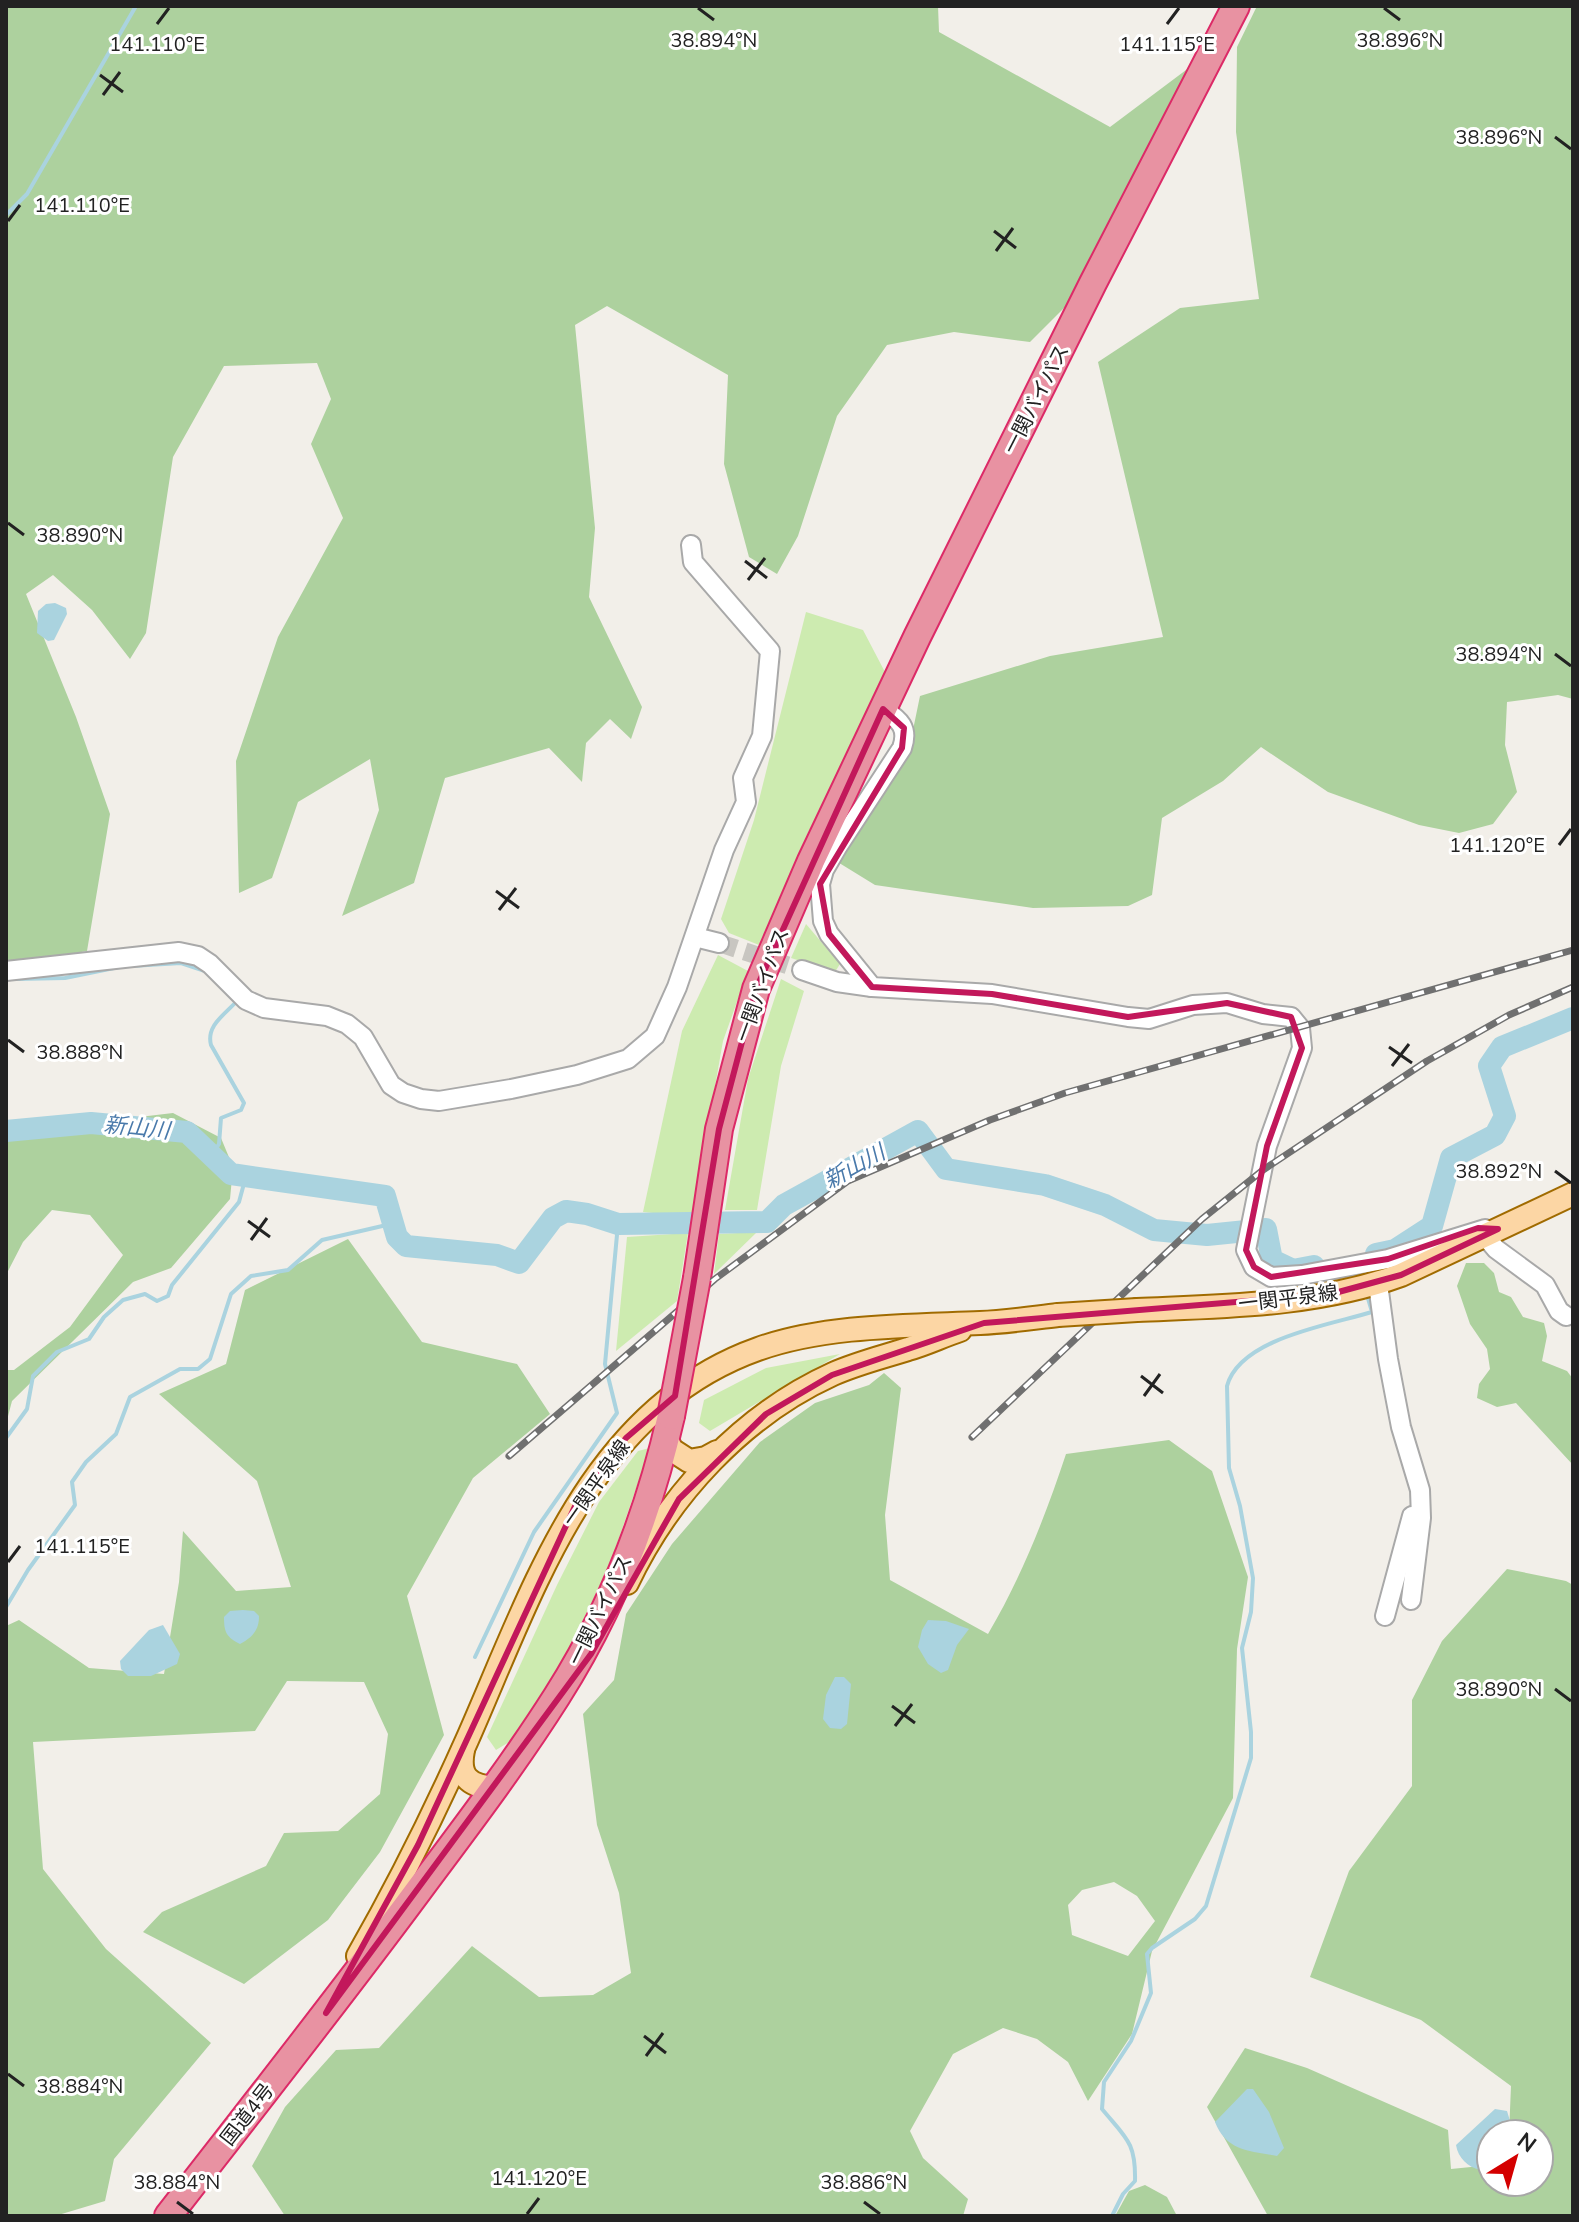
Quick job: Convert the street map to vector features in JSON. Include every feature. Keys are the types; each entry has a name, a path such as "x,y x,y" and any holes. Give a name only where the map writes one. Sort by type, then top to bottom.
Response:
{"highway":[{"name":"一関バイパス","path":"326,2013 494,1788 558,1695 613,1590 658,1470 668,1428 697,1278 719,1129 756,989 811,861 917,637 1093,283 1236,6"},
{"name":"国道4号","path":"168,2216 326,2013"}],"main road":[{"name":"一関平泉線","path":"326,2013 396,1888 565,1523 600,1469 643,1421 692,1382 759,1348 865,1330 1058,1315 1251,1305 1378,1284 1573,1194"},
{"name":"一関平泉線","path":"558,1695 591,1654 655,1534 687,1490 726,1447 776,1407 832,1375 984,1323"},
{"name":"一関平泉線","path":"668,1428 672,1450 689,1461 706,1458 726,1447"},
{"path":"463,1749 460,1765 466,1777 483,1787 494,1788"}],"street":[{"path":"6,971 179,952 198,956 246,1000 264,1008 327,1016 347,1024 363,1037 391,1085 421,1099 439,1101 564,1078 628,1059 655,1036 677,987 724,850 746,802 743,778 762,736 770,651 693,562 691,545"},
{"path":"872,987 829,934 823,921 820,884 838,846 902,748 904,728 898,718 883,709"},
{"path":"695,937 719,943"},
{"path":"802,970 837,982 992,994 1128,1017 1149,1019 1193,1005 1227,1003 1263,1014 1291,1017 1300,1028 1302,1048 1267,1146 1246,1250 1254,1267 1271,1277 1302,1275 1388,1259 1478,1228 1492,1232 1496,1249 1545,1285 1559,1311 1566,1316"},
{"path":"1378,1284 1401,1427 1420,1490 1421,1518 1411,1600"},
{"path":"1385,1616 1399,1556 1420,1490"}],"highlighted area":[{"path":"883,709 904,728 902,748 820,884 829,934 872,987 992,994 1128,1017 1227,1003 1291,1017 1302,1048 1267,1146 1246,1250 1254,1267 1271,1277 1388,1259 1478,1228 1498,1229 1401,1275 1331,1294 984,1323 832,1375 766,1414 679,1499 591,1654 326,2013 418,1845 577,1502 626,1438 675,1396 719,1129 756,989"}],"green space":[{"path":"6,6 938,6 939,32 1110,127 1190,67 1069,303 1030,342 954,332 887,345 837,416 798,536 777,574 749,557 724,464 728,375 607,306 575,325 595,528 589,597 642,707 631,739 610,719 586,743 582,782 549,748 445,778 414,883 342,916 379,810 370,759 298,802 272,878 239,893 236,761 278,637 343,518 311,444 331,399 317,363 224,366 173,457 146,633 130,659 92,610 53,575 26,594 76,717 110,814 87,951 6,965"},
{"path":"1257,6 1573,6 1573,699 1558,695 1507,702 1505,745 1517,792 1493,824 1459,833 1419,825 1328,792 1261,747 1223,781 1162,818 1152,895 1128,906 1033,908 875,885 836,861 914,745 914,725 920,696 1050,656 1163,637 1098,362 1180,308 1259,299 1236,132 1237,47"},
{"path":"806,612 863,630 886,674 805,839 759,945 729,933 721,919 754,820"},
{"path":"806,924 840,964 835,972 791,958"},
{"path":"718,955 748,971 723,1041 692,1217 643,1212 682,1031"},
{"path":"781,979 804,991 781,1066 757,1210 725,1210 748,1079"},
{"path":"173,1113 221,1138 233,1167 230,1199 171,1268 133,1282 12,1401 6,1424 6,1370 14,1370 70,1327 123,1255 90,1215 52,1210 23,1242 6,1275 6,1131 87,1129 131,1118"},
{"path":"757,1232 714,1274 719,1234"},
{"path":"688,1233 677,1301 616,1351 627,1237"},
{"path":"348,1239 422,1342 517,1364 550,1414 473,1478 407,1596 444,1735 380,1852 328,1920 244,1984 143,1932 162,1912 266,1866 284,1833 338,1831 380,1794 388,1734 364,1682 287,1681 255,1731 33,1742 43,1869 106,1949 211,2043 114,2159 105,2201 55,2216 6,2216 6,1626 19,1620 89,1668 164,1674 179,1582 183,1531 236,1591 291,1587 257,1481 159,1394 226,1364 245,1290"},
{"path":"1466,1263 1484,1263 1494,1273 1499,1292 1511,1297 1523,1317 1544,1323 1547,1336 1542,1361 1567,1371 1573,1379 1573,1465 1516,1403 1497,1407 1477,1398 1479,1384 1490,1369 1487,1349 1470,1324 1457,1286"},
{"path":"840,1354 710,1431 699,1423 704,1400 766,1368"},
{"path":"884,1373 901,1388 885,1515 890,1580 988,1634 1032,1546 1066,1454 1169,1440 1212,1471 1248,1577 1237,1649 1233,1798 1152,1951 1132,2034 1088,2101 1068,2062 1037,2039 1003,2028 953,2054 910,2131 923,2158 968,2199 963,2216 285,2216 252,2166 285,2107 336,2050 379,2048 472,1946 539,1997 593,1995 631,1973 619,1893 597,1825 583,1714 614,1680 626,1614 672,1544 760,1442 815,1403 869,1385","holes":["1114,1882 1137,1896 1155,1921 1128,1956 1072,1935 1068,1905 1082,1890"]},
{"path":"650,1448 609,1567 556,1675 516,1738 496,1750 487,1737 599,1502 638,1451"},
{"path":"1507,1569 1573,1585 1573,2216 1268,2216 1207,2107 1245,2048 1307,2068 1448,2130 1451,2169 1475,2167 1475,2198 1555,2198 1555,2118 1510,2118 1511,2086 1421,2020 1310,1977 1349,1871 1412,1786 1412,1700 1442,1641"},
{"path":"1145,2185 1167,2197 1177,2216 1115,2216 1129,2191"}],"water":[{"path":"55,603 66,608 67,614 54,640 48,641 37,633 38,611 46,604"},
{"path":"230,1611 254,1611 259,1621 254,1633 240,1644 227,1634 224,1617"},
{"path":"928,1620 946,1621 969,1629 957,1645 948,1670 941,1673 928,1664 918,1647"},
{"path":"163,1625 180,1654 177,1664 151,1676 128,1676 121,1669 120,1661 149,1630"},
{"path":"835,1677 844,1677 851,1684 847,1724 841,1729 830,1728 823,1719 826,1695"},
{"path":"1247,2089 1253,2089 1269,2112 1284,2148 1277,2156 1248,2151 1232,2144 1215,2122"},
{"path":"1495,2109 1507,2111 1509,2118 1485,2118"},
{"path":"1475,2127 1475,2168 1464,2161 1456,2145"}],"waterway":[{"path":"6,215 27,194 136,6"},
{"path":"131,966 181,963 205,971"},
{"path":"16,979 65,978 119,967"},
{"path":"211,1156 219,1144 221,1118 241,1110 244,1103 211,1045 214,1026 236,1002 228,994"},
{"name":"新山川","path":"1376,1254 1395,1250 1432,1226 1451,1158 1495,1135 1505,1116 1489,1066 1502,1047 1573,1018"},
{"name":"新山川","path":"6,1131 91,1123 187,1132 231,1174 385,1196 397,1237 406,1246 497,1255 519,1263 553,1218 566,1211 618,1224 767,1222 784,1205 918,1131 946,1169 1045,1185 1105,1205 1154,1230 1207,1235 1266,1229 1272,1260 1293,1270 1314,1266"},
{"path":"6,1438 27,1409 33,1376 57,1352 89,1339 104,1317 123,1300 145,1294 157,1301 168,1296 172,1285 239,1202 246,1176"},
{"path":"6,1607 28,1570 75,1505 72,1482 86,1462 116,1434 130,1397 180,1369 198,1369 210,1359 231,1294 251,1276 288,1270 322,1240 391,1224"},
{"path":"475,1657 534,1532 617,1413 605,1364 618,1224"},
{"path":"1112,2216 1123,2194 1135,2181 1135,2168 1128,2141 1102,2109 1104,2082 1131,2041 1151,1993 1147,1954 1195,1919 1206,1906 1251,1758 1242,1648 1251,1612 1253,1578 1240,1506 1229,1468 1227,1386 1235,1370 1249,1356 1268,1345 1311,1328 1372,1312 1367,1295"}],"tunnel":[{"path":"719,943 802,970"}],"railway":[{"path":"509,1456 715,1279 848,1181 990,1120 1065,1093 1573,950"},
{"path":"972,1437 1202,1219 1263,1170 1427,1061 1509,1015 1573,987"}]}
